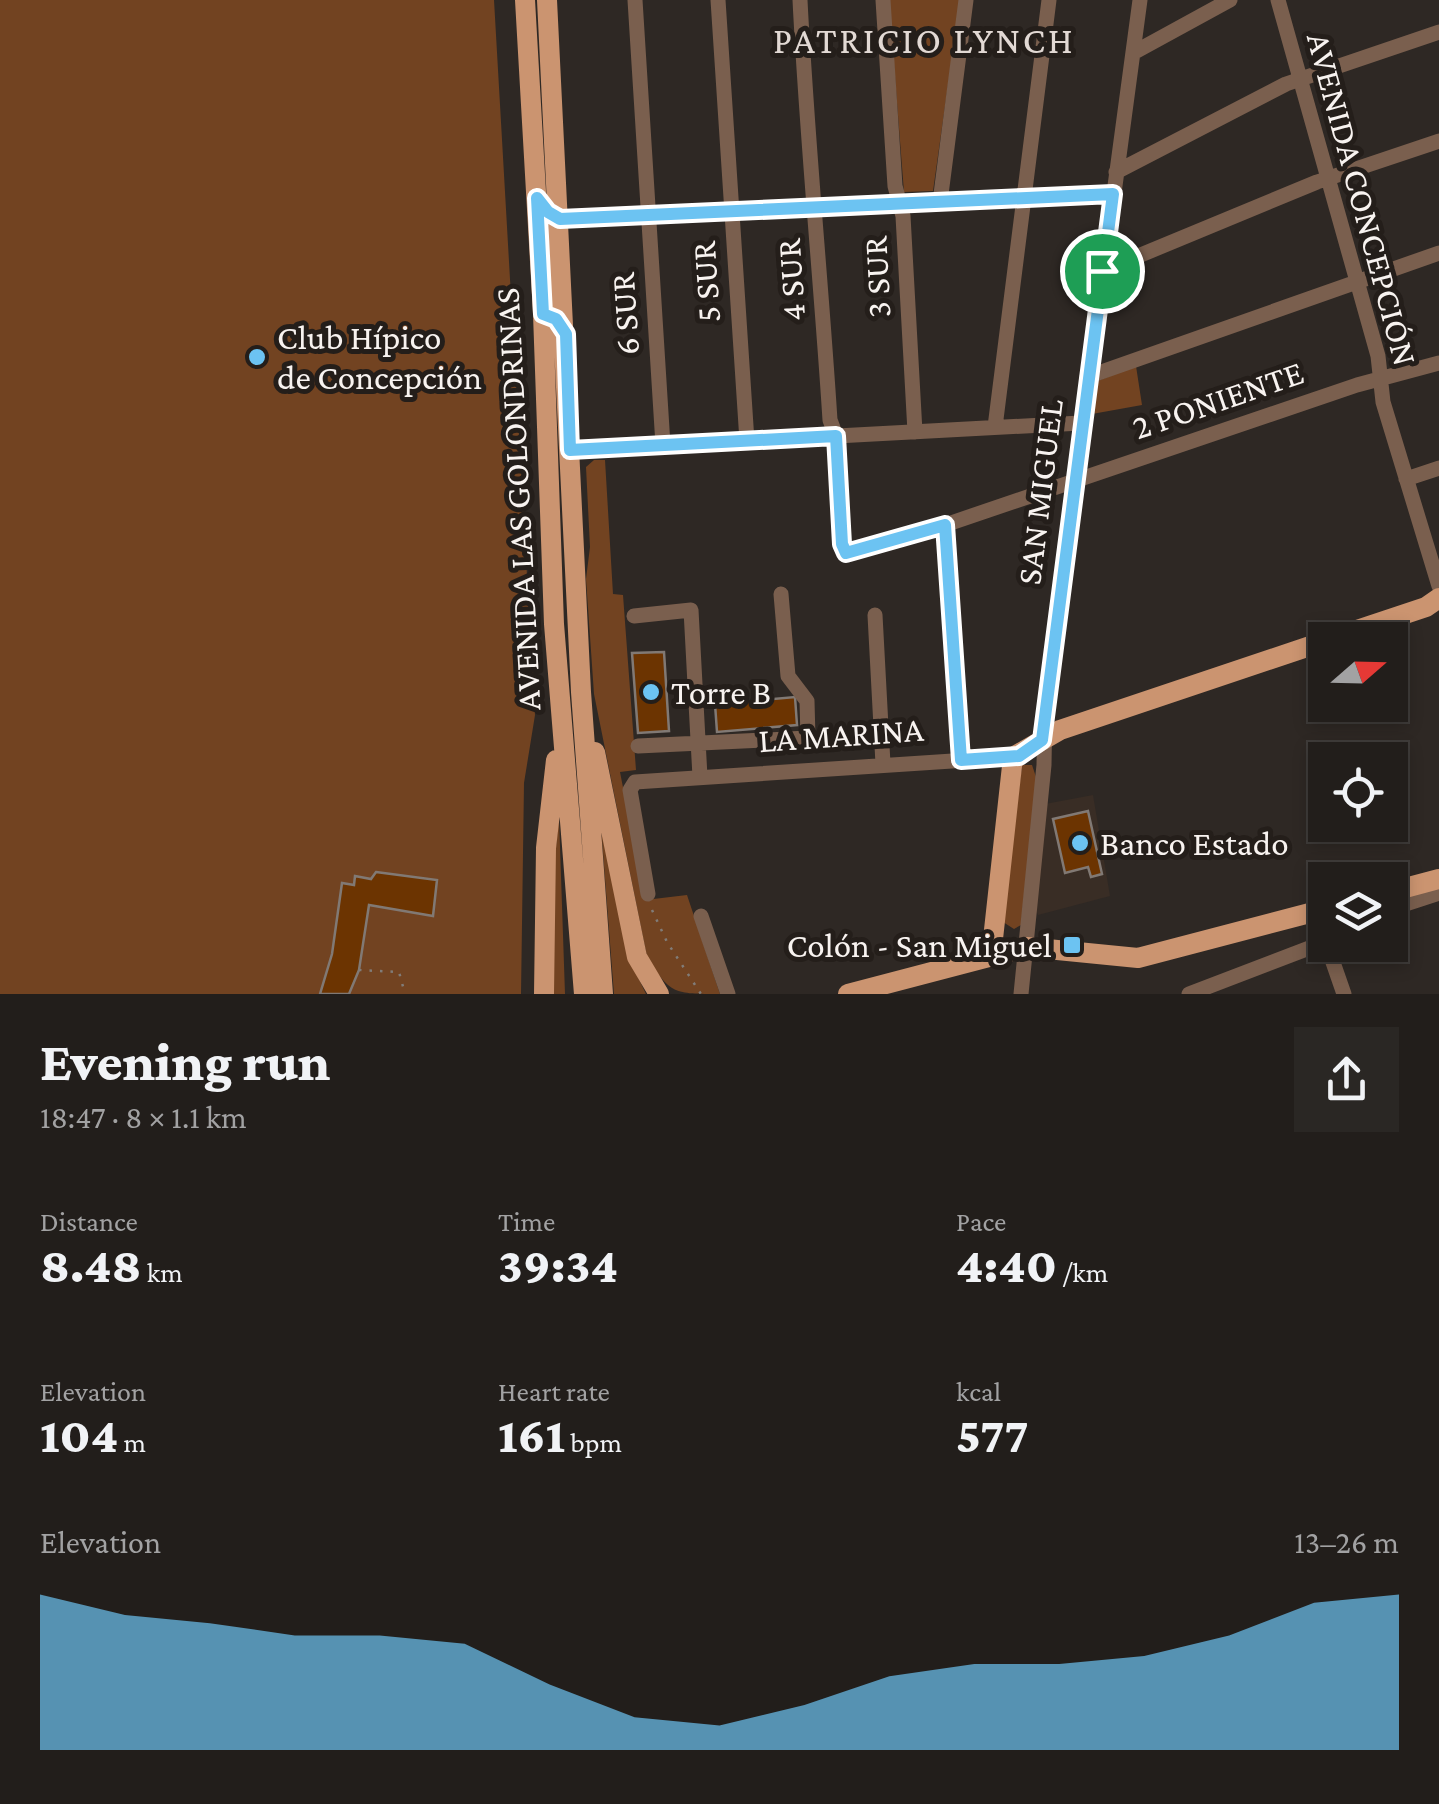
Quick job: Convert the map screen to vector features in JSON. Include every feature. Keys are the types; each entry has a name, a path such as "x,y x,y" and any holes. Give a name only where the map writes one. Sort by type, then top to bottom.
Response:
{"main road":[{"name":"AVENIDA LAS GOLONDRINAS","path":"525,0 561,723 591,963 602,994"},
{"name":"AVENIDA LAS GOLONDRINAS","path":"547,0 581,692 591,963 584,994"},
{"path":"537,198 560,219"},
{"name":"LA MARINA","path":"1381,622 1426,607 1439,598"},
{"name":"LA MARINA","path":"1013,757 1074,725 1308,646"},
{"path":"581,692 637,956 660,994"},
{"path":"544,994 546,848 561,723"},
{"path":"991,956 1013,757"},
{"path":"1408,887 1439,879"},
{"path":"862,992 1027,947 1128,959 1308,913"}],"street":[{"name":"6 SUR","path":"636,0 663,445"},
{"name":"5 SUR","path":"718,0 747,441"},
{"name":"4 SUR","path":"800,0 830,420 836,436 842,544 846,553"},
{"name":"3 SUR","path":"882,0 915,432"},
{"path":"940,202 966,0"},
{"path":"995,428 1050,0"},
{"name":"SAN MIGUEL","path":"1021,994 1044,764 1042,740 1073,482 1140,0"},
{"path":"1133,53 1230,0"},
{"name":"AVENIDA CONCEPCIÓN","path":"1278,0 1406,479 1439,586"},
{"path":"1116,172 1300,78 1439,32"},
{"path":"1102,271 1328,178 1439,141"},
{"path":"560,219 1113,194"},
{"path":"1087,377 1439,254"},
{"path":"543,314 556,319 566,334"},
{"name":"2 PONIENTE","path":"846,553 945,525 1439,363"},
{"name":"2 PONIENTE","path":"570,450 1081,423"},
{"path":"1406,479 1439,468"},
{"path":"945,525 961,760"},
{"path":"638,746 808,738 807,701 788,676 781,594"},
{"path":"634,616 690,610 700,777"},
{"path":"875,615 883,764"},
{"name":"LA MARINA","path":"648,894 630,787 638,781 1013,757"},
{"path":"1408,903 1439,893"},
{"path":"701,916 728,994"},
{"path":"1189,994 1308,951"},
{"path":"1332,962 1344,994"}],"path":[{"path":"648,894 667,942 701,994"},
{"path":"359,970 399,972 405,994"}],"shaded area":[{"name":"Club Hípico de Concepción","path":"0,0 494,0 535,715 524,783 521,994 0,994"},
{"path":"889,0 960,0 933,191 904,192"},
{"path":"1136,366 1142,405 1092,414 1095,382"},
{"path":"594,460 605,460 613,594 623,595 636,770 620,772 645,900 687,895 720,994 675,989 647,957 594,694 586,579 590,547 586,467"},
{"path":"1022,765 1032,765 1036,777 1021,925 1014,929 1003,922"},
{"path":"1093,795 1110,896 1038,915 1034,906 1045,804"},
{"path":"600,814 634,969 646,994 614,994"},
{"path":"559,817 565,994 552,994 553,875"}],"building":[{"name":"Torre B","path":"664,652 669,731 638,733 632,653"},
{"path":"795,697 797,725 717,732 715,704"},
{"path":"1088,811 1102,874 1091,877 1088,867 1065,873 1053,819"},
{"path":"376,872 437,880 433,916 369,905 359,970 349,994 320,994 332,954 342,883 354,885 355,876 371,879"}],"place":[{"name":"Club Hípico de Concepción","path":"257,357"},
{"name":"Torre B","path":"651,692"},
{"name":"Banco Estado","path":"1080,843"},
{"name":"Colón - San Miguel","path":"1072,945"}],"district":[{"name":"PATRICIO LYNCH","path":"924,40"}],"route":[{"path":"1113,194 1102,271 1042,740 1019,756 961,760 945,525 856,554 846,553 842,544 836,436 570,450 566,334 556,319 543,314 537,198 552,216 560,219 1113,194"}]}
